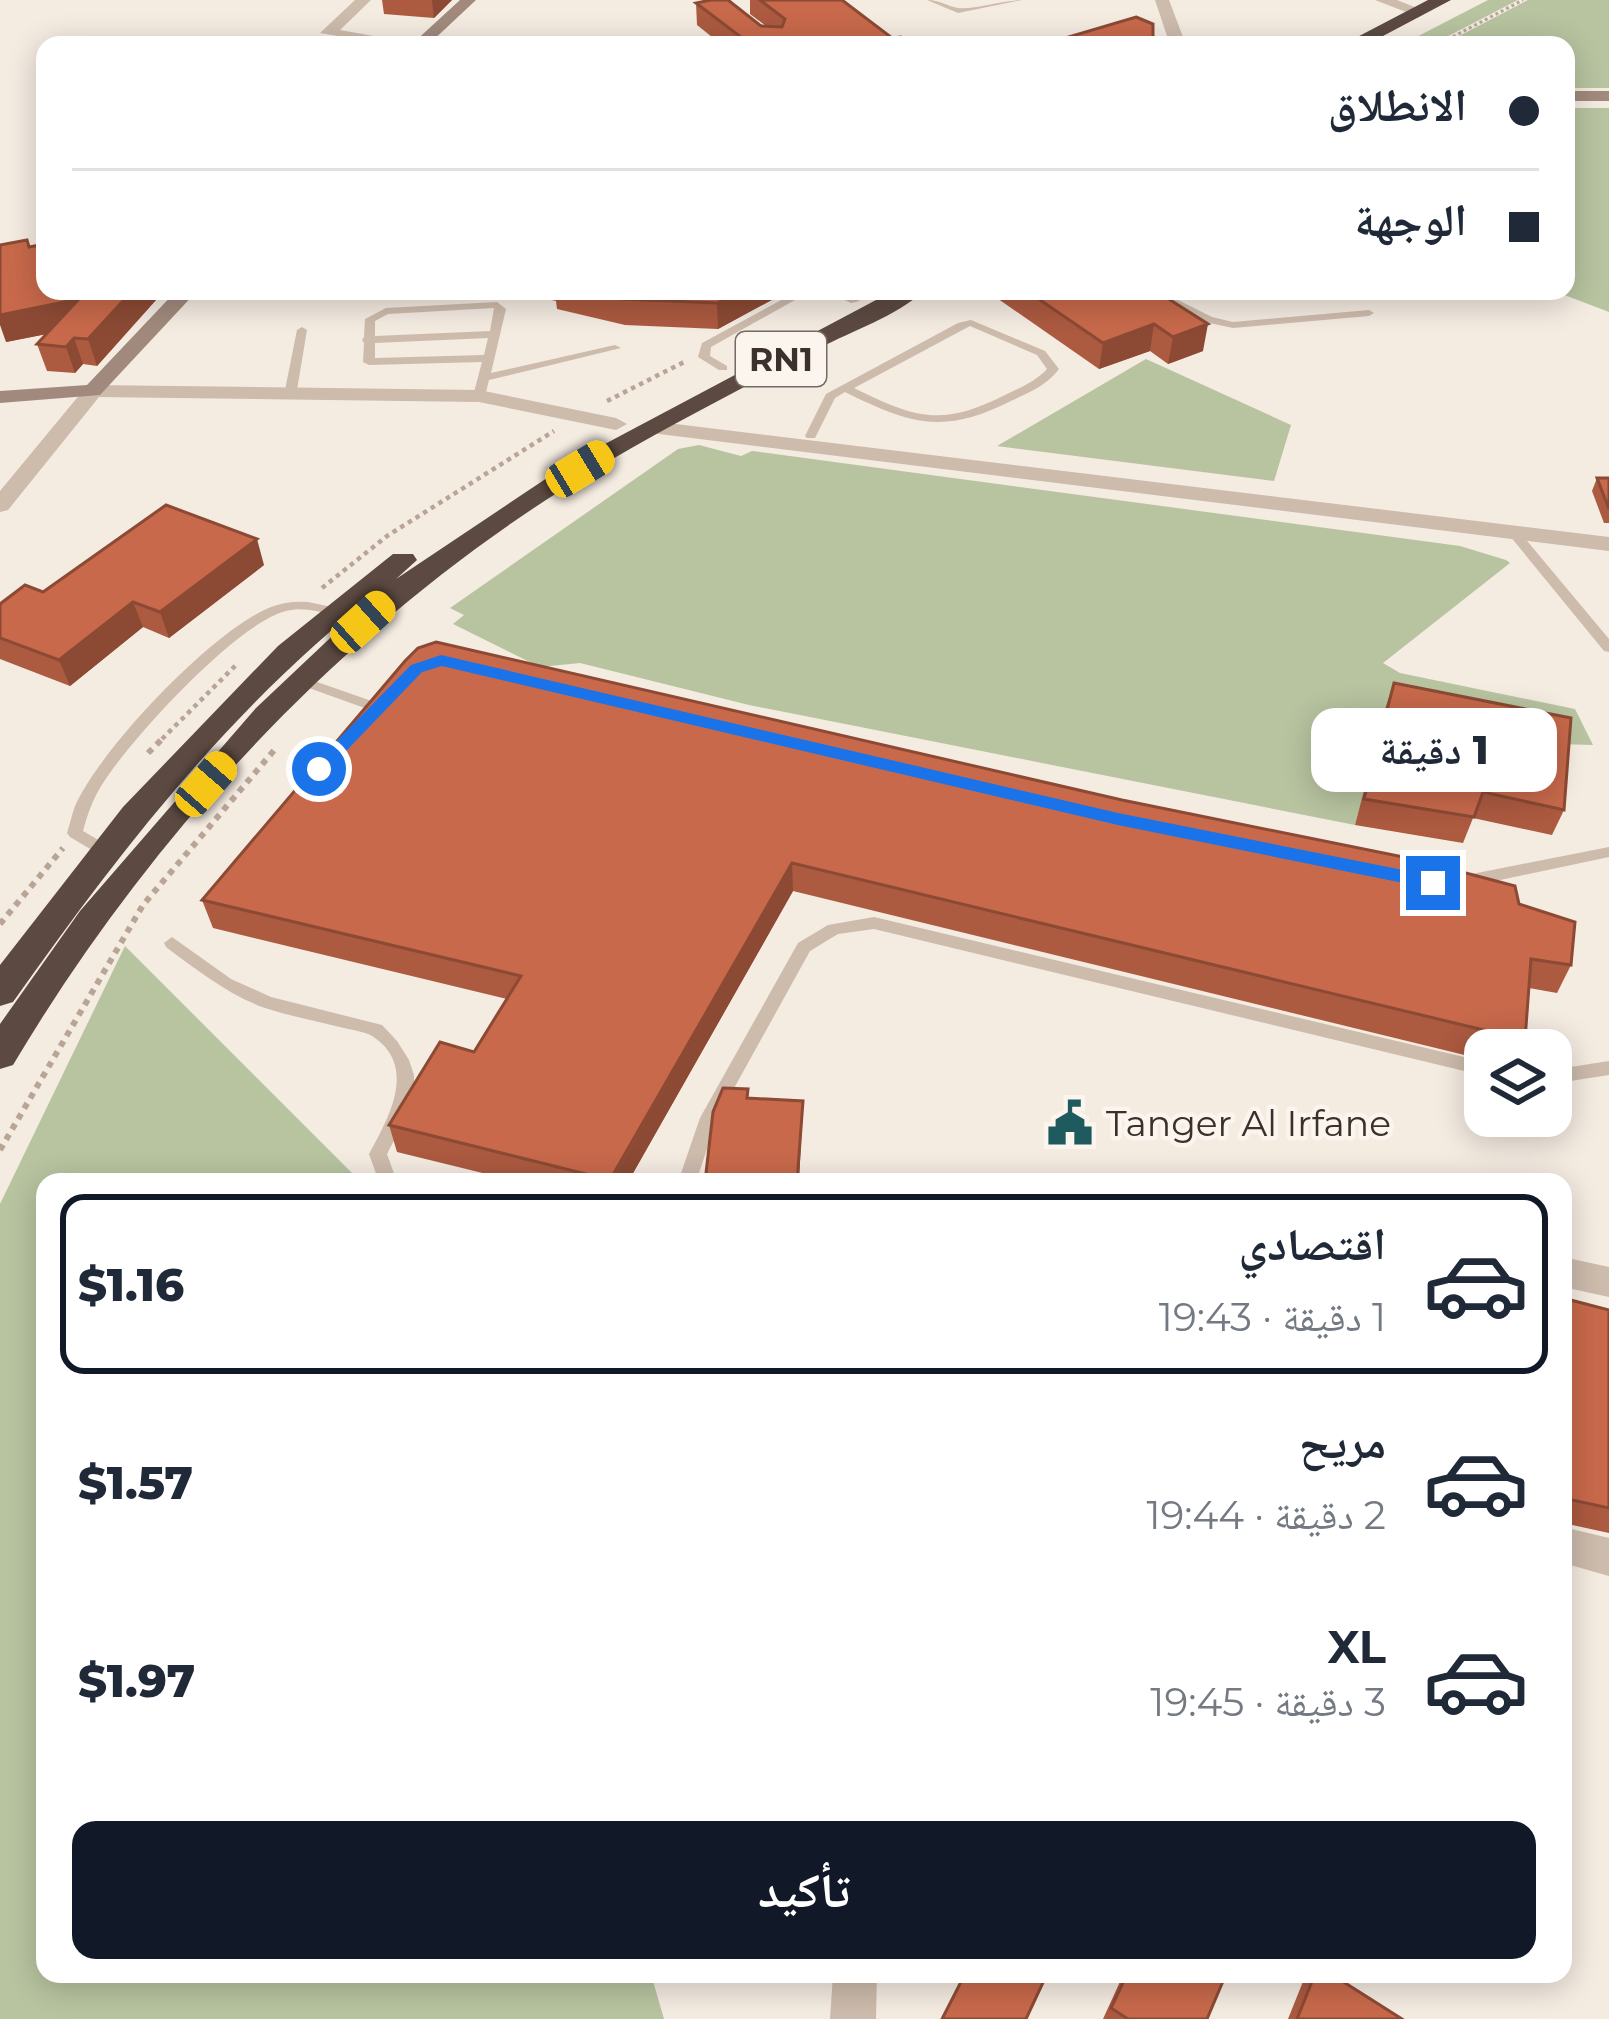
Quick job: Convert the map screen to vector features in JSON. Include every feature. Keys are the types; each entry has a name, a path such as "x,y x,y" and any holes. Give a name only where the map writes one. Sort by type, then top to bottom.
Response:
{"highway":[{"path":"1370,36 1419,12 1451,4"},
{"path":"1400,36 1451,4"},
{"name":"RN1","path":"0,992 107,851 224,715 332,610 514,482 842,300"},
{"name":"RN1","path":"0,1054 93,913 300,680 395,594 544,490 659,423 894,300"}],"street":[{"path":"348,36 328,33 364,0"},
{"path":"429,36 469,0"},
{"path":"1162,0 1175,36"},
{"path":"1392,1 1419,12"},
{"path":"1575,96 1609,96"},
{"path":"0,505 93,391 179,300"},
{"path":"0,397 93,391 480,387 616,424"},
{"path":"659,423 811,436 1609,531"},
{"path":"659,423 1609,544"},
{"path":"1572,1274 1609,1282"},
{"path":"1572,1547 1609,1557"},
{"path":"853,2019 855,1983"}],"lane":[{"path":"931,0 958,11 1018,0"},
{"path":"723,368 704,357 706,345 789,300"},
{"path":"1169,300 1208,320 1233,325 1369,313"},
{"path":"487,358 369,362 370,319 386,311 488,304 501,309 480,387 615,348"},
{"path":"811,436 830,396 845,388 971,323 1041,353 1054,369 978,416 956,422 903,417 845,388"},
{"path":"291,390 302,330"},
{"path":"367,340 494,334"},
{"path":"1514,533 1609,648"},
{"path":"107,851 75,833 76,818 91,783 159,704 268,613 301,605 332,610"},
{"path":"300,680 378,708"},
{"path":"363,723 393,693"},
{"path":"1457,884 1609,852"},
{"path":"691,1173 709,1118 804,947 854,924 874,923 1464,1064"},
{"path":"172,943 246,992 376,1030 393,1043 408,1085 407,1100 378,1154 385,1173"},
{"path":"1572,1074 1609,1068"}],"path":[{"path":"1454,36 1523,0"},
{"path":"0,1150 143,905 280,743"}],"green space":[{"path":"1488,0 1518,0 1448,36 1418,36"},
{"path":"1528,0 1609,0 1609,88 1575,88 1575,36 1459,36"},
{"path":"1575,108 1609,108 1609,312 1575,299"},
{"path":"1146,359 1291,425 1274,481 997,446"},
{"path":"699,445 741,456 752,451 1460,546 1506,560 1510,563 1383,663 1400,673 1575,709 1593,745 1559,744 1386,709 1355,825 749,705 580,663 540,667 453,624 464,615 450,608 678,449"},
{"path":"125,946 352,1173 36,1173 36,1983 654,1983 664,2019 0,2019 0,1204"}],"building":[{"path":"728,0 761,26 782,27 785,19 760,0 842,0 889,36 739,36 696,3"},
{"path":"1136,17 1153,24 1153,36 1072,36"},
{"path":"27,240 29,247 36,246 36,300 74,300 0,315 0,245"},
{"path":"78,300 124,300 88,339 74,338 66,347 37,344"},
{"path":"646,300 723,300 717,303"},
{"path":"1040,300 1170,300 1208,324 1173,337 1154,324 1103,343"},
{"path":"1597,478 1609,478 1609,509"},
{"path":"166,505 257,539 160,612 133,602 59,660 0,638 0,604 25,585 43,592"},
{"path":"436,642 1122,800 1413,859 1515,886 1519,904 1575,922 1571,965 1531,959 1526,1029 1479,1029 792,863 614,1173 582,1173 389,1125 440,1042 474,1052 521,976 202,900 418,648"},
{"path":"1394,683 1571,718 1564,810 1483,792 1474,817 1364,799"},
{"path":"723,1088 748,1089 747,1098 803,1101 798,1173 706,1173 713,1112"},
{"path":"1572,1300 1609,1310 1609,1508 1572,1500"},
{"path":"960,1983 1043,1983 1026,2019 942,2019"},
{"path":"1123,1983 1222,1983 1207,2019 1128,2019 1111,2008"},
{"path":"1311,1983 1345,1983 1402,2019 1297,2019"}],"place":[{"name":"Tanger Al Irfane","path":"1070,1123"}],"route":[{"path":"319,769 417,669 425,662 441,660 1118,819 1433,883"}]}
